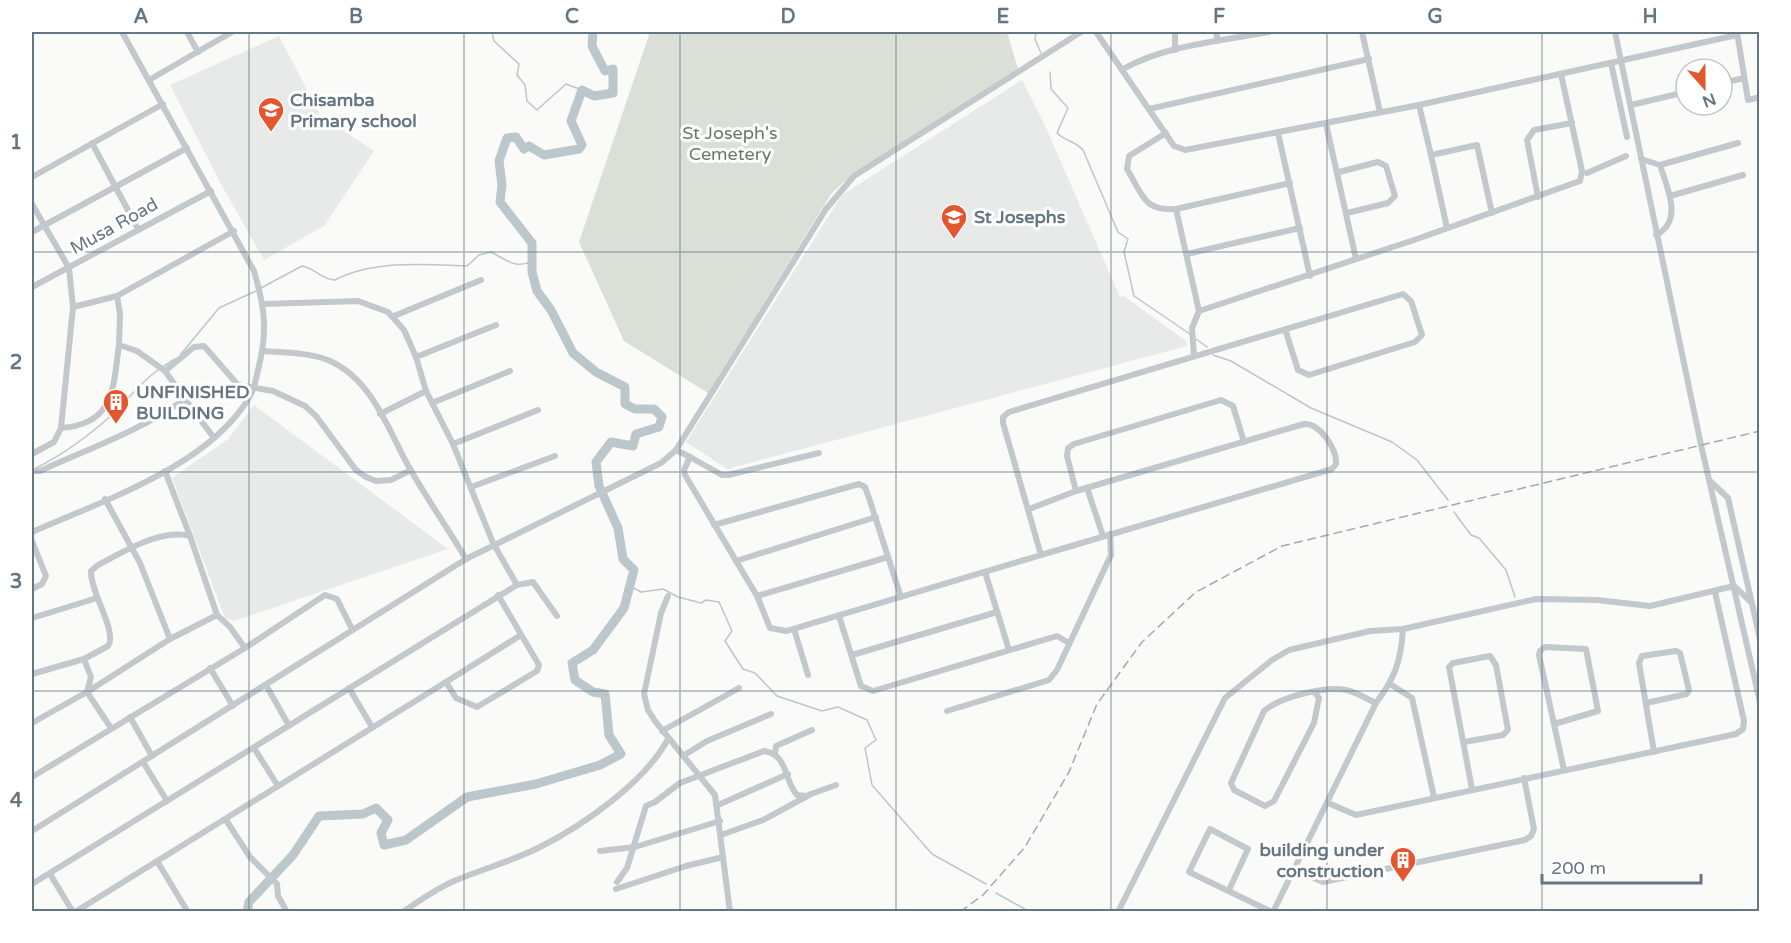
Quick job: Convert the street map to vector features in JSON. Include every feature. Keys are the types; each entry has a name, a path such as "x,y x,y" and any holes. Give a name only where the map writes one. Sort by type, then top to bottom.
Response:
{"street":[{"path":"32,532 165,471 214,438 239,411 254,387 263,351 266,330 264,304 257,280 234,231 122,32"},
{"path":"187,32 198,52"},
{"path":"149,80 232,32"},
{"path":"32,831 493,543 598,496 661,463 676,450 826,209 842,188 854,176 1081,32"},
{"path":"1096,32 1174,146 1185,150 1419,105 1737,33 1748,100 1760,97"},
{"path":"1175,32 1175,50"},
{"path":"1216,32 1218,41"},
{"path":"1123,69 1140,59 1175,50 1267,32"},
{"path":"1362,32 1380,112"},
{"path":"1615,32 1709,480 1757,678 1760,702"},
{"path":"1149,109 1369,58"},
{"path":"1611,63 1627,137"},
{"path":"1199,311 1310,276 1577,183 1582,178 1561,74"},
{"path":"1734,80 1744,78"},
{"path":"1631,105 1674,95"},
{"path":"32,177 163,104"},
{"path":"1419,105 1447,228"},
{"path":"1538,197 1527,140 1529,134 1533,130 1572,123"},
{"path":"1326,124 1339,172 1356,259"},
{"path":"1166,133 1129,156 1126,163 1127,170 1151,207 1159,210 1176,209 1290,183"},
{"path":"1278,133 1310,276"},
{"path":"1641,159 1660,165 1738,142"},
{"path":"92,143 138,229"},
{"path":"1431,154 1477,145 1492,213"},
{"path":"32,232 187,148"},
{"path":"1587,173 1626,156"},
{"path":"1339,172 1378,162 1386,166 1395,196 1388,203 1347,213"},
{"path":"1656,235 1666,230 1672,219 1670,196 1660,165"},
{"path":"1670,196 1743,175"},
{"name":"Musa Road","path":"32,287 211,191"},
{"path":"32,204 69,268 73,307 61,428 54,442 32,454"},
{"path":"1176,209 1199,311 1192,328 1194,357"},
{"path":"1187,254 1300,228"},
{"path":"73,307 117,296 234,231"},
{"path":"394,316 481,280"},
{"path":"1041,555 1003,417 1009,412 1194,357 1285,329 1403,294 1411,301 1422,335 1415,342 1309,375 1298,370 1285,329"},
{"path":"61,428 77,427 87,422 110,401 119,345 120,314 117,296"},
{"path":"264,304 358,302 367,303 394,316 416,357 426,391 453,444 493,543 517,585"},
{"path":"416,357 496,325"},
{"path":"119,345 137,351 160,369 214,438"},
{"path":"160,369 194,347 200,345 208,348 238,385 273,391 305,406 316,416 356,470 366,477 376,481 391,480 411,470"},
{"path":"263,351 314,356 330,361 358,381 466,559"},
{"path":"432,403 510,372"},
{"path":"380,414 426,391"},
{"path":"32,471 40,471 116,436 168,411 185,399"},
{"path":"1076,491 1067,456 1068,448 1074,444 1221,400 1233,406 1244,442"},
{"path":"453,444 538,410"},
{"path":"690,457 684,470 685,475 757,596 770,628 778,632 839,616 1332,469 1336,464 1336,457 1318,428 1312,423 1076,491 1029,509"},
{"path":"676,450 722,475 819,453"},
{"path":"471,487 555,456"},
{"path":"165,471 217,615 230,627 245,648"},
{"path":"1709,480 1728,498 1760,639"},
{"path":"714,525 859,484 865,487 901,597"},
{"path":"1087,488 1103,536"},
{"path":"105,499 132,548 170,639"},
{"path":"736,561 876,517"},
{"path":"32,674 84,659 108,646 111,641 92,584 93,569 132,548 158,538 178,534 190,536"},
{"path":"947,711 1048,680 1057,670 1111,555 1110,534"},
{"path":"32,541 46,576 42,584 32,589"},
{"path":"757,596 888,557"},
{"path":"985,572 1009,650"},
{"path":"32,884 254,748 288,724 517,585 533,582 557,616"},
{"path":"1118,912 1225,698 1272,660 1289,650 1370,631 1403,629 1536,600 1597,600 1650,606 1734,586"},
{"path":"1734,586 1751,602"},
{"path":"1328,803 1356,815 1736,734 1744,725 1715,592"},
{"path":"32,777 245,648 325,595 337,599 352,629"},
{"path":"446,682 456,699 477,707 537,670 539,665 498,595"},
{"path":"669,596 662,613 644,694 648,710 662,731 715,795 730,912"},
{"path":"32,618 97,598"},
{"path":"852,655 997,612"},
{"path":"34,720 87,692 170,639 217,615"},
{"path":"839,616 861,686 873,691 1057,636 1069,642"},
{"path":"794,629 808,675"},
{"path":"1229,890 1248,849 1210,829 1190,872 1272,912 1376,703 1390,684 1401,657 1403,629"},
{"path":"50,874 74,912 226,820 521,635"},
{"path":"1554,724 1598,711 1586,649 1545,647 1540,651 1554,724 1564,770"},
{"path":"1646,703 1683,696 1689,690 1680,653 1676,651 1642,656 1639,659 1646,703 1654,752"},
{"path":"1464,742 1503,735 1508,730 1496,665 1490,656 1453,663 1449,667 1472,789"},
{"path":"84,659 92,677 87,692"},
{"path":"210,668 233,706"},
{"path":"1390,684 1412,698 1434,797"},
{"path":"266,685 288,724"},
{"path":"349,688 372,727"},
{"path":"662,731 739,688"},
{"path":"1315,693 1319,698 1314,723 1274,801 1265,806 1234,790 1231,783 1264,711 1281,700 1315,693 1347,690 1376,703"},
{"path":"87,692 111,728"},
{"path":"683,756 707,741 771,714"},
{"path":"130,717 152,756"},
{"path":"723,857 616,886 635,847 646,806 656,802 680,783 812,730"},
{"path":"403,912 453,881 539,848 575,825 604,805 648,767 668,739"},
{"path":"776,746 775,754 788,774 796,798"},
{"path":"254,748 278,786"},
{"path":"764,751 775,754"},
{"path":"143,762 167,801"},
{"path":"718,805 788,774"},
{"path":"1294,870 1323,882 1525,840 1531,836 1534,829 1524,778"},
{"path":"721,835 762,820 796,798 836,785"},
{"path":"226,820 250,857 277,884 278,896 284,910"},
{"path":"600,851 635,847 720,821"},
{"path":"157,861 186,909"}],"shaded area":[{"name":"Chisamba Primary school","path":"279,36 320,115 374,151 324,226 264,260 222,186 170,85"},
{"name":"St Josephs","path":"1022,80 1043,121 1120,297 1124,296 1186,341 1187,346 727,469 686,442 842,195"},
{"path":"254,405 448,549 234,621 225,618 172,478 227,440"}],"green space":[{"name":"St Joseph's Cemetery","path":"650,32 1007,32 1018,69 846,180 831,194 708,393 624,341 579,242"}],"waterway":[{"path":"492,32 494,41 519,64 517,75 525,85 527,101 537,110 566,84 582,90"},
{"path":"247,912 249,902 293,855 319,816 363,814 376,808 388,820 381,833 384,845 406,840 467,797 536,784 600,765 621,754 609,735 605,694 593,692 575,680 572,663 593,650 624,608 634,570 623,559 618,528 599,486 596,462 611,442 633,446 636,434 659,427 662,417 654,409 635,409 625,404 625,387 596,372 573,353 551,310 537,291 532,272 532,243 500,202 502,185 499,161 507,138 516,137 524,149 529,146 544,155 579,149 582,145 571,121 582,90 594,96 613,93 613,69 605,71 592,46 593,32"},
{"path":"1036,32 1035,39 1041,53"},
{"path":"1050,72 1051,89 1068,108 1057,133 1083,150 1118,232 1128,239 1124,252 1134,296 1190,334"},
{"path":"261,288 302,266 335,280 365,269 382,266 417,264 467,266 479,255 491,252 516,264 532,261"},
{"path":"181,354 219,308 256,291"},
{"path":"1196,339 1207,347"},
{"path":"1213,355 1231,361 1311,408 1392,442 1417,460 1448,500"},
{"path":"164,366 175,359"},
{"path":"36,468 67,450 96,428 158,370"},
{"path":"1454,512 1471,535 1479,538 1506,570 1515,597"},
{"path":"630,586 641,592 663,589 678,597 701,603 706,600 719,602 732,631 725,641 743,669 755,673 777,696 822,711 838,707 867,720 876,740 865,748 872,785 932,854 986,884"},
{"path":"996,893 1030,912"}],"railway":[{"path":"960,912 983,895 1025,847 1069,772 1097,704 1142,642 1196,592 1282,546 1760,431"}],"place":[{"name":"Chisamba Primary school","path":"271,133"},
{"name":"St Josephs","path":"954,240"},
{"name":"UNFINISHED BUILDING","path":"116,425"},
{"name":"building under construction","path":"1403,883"}]}
